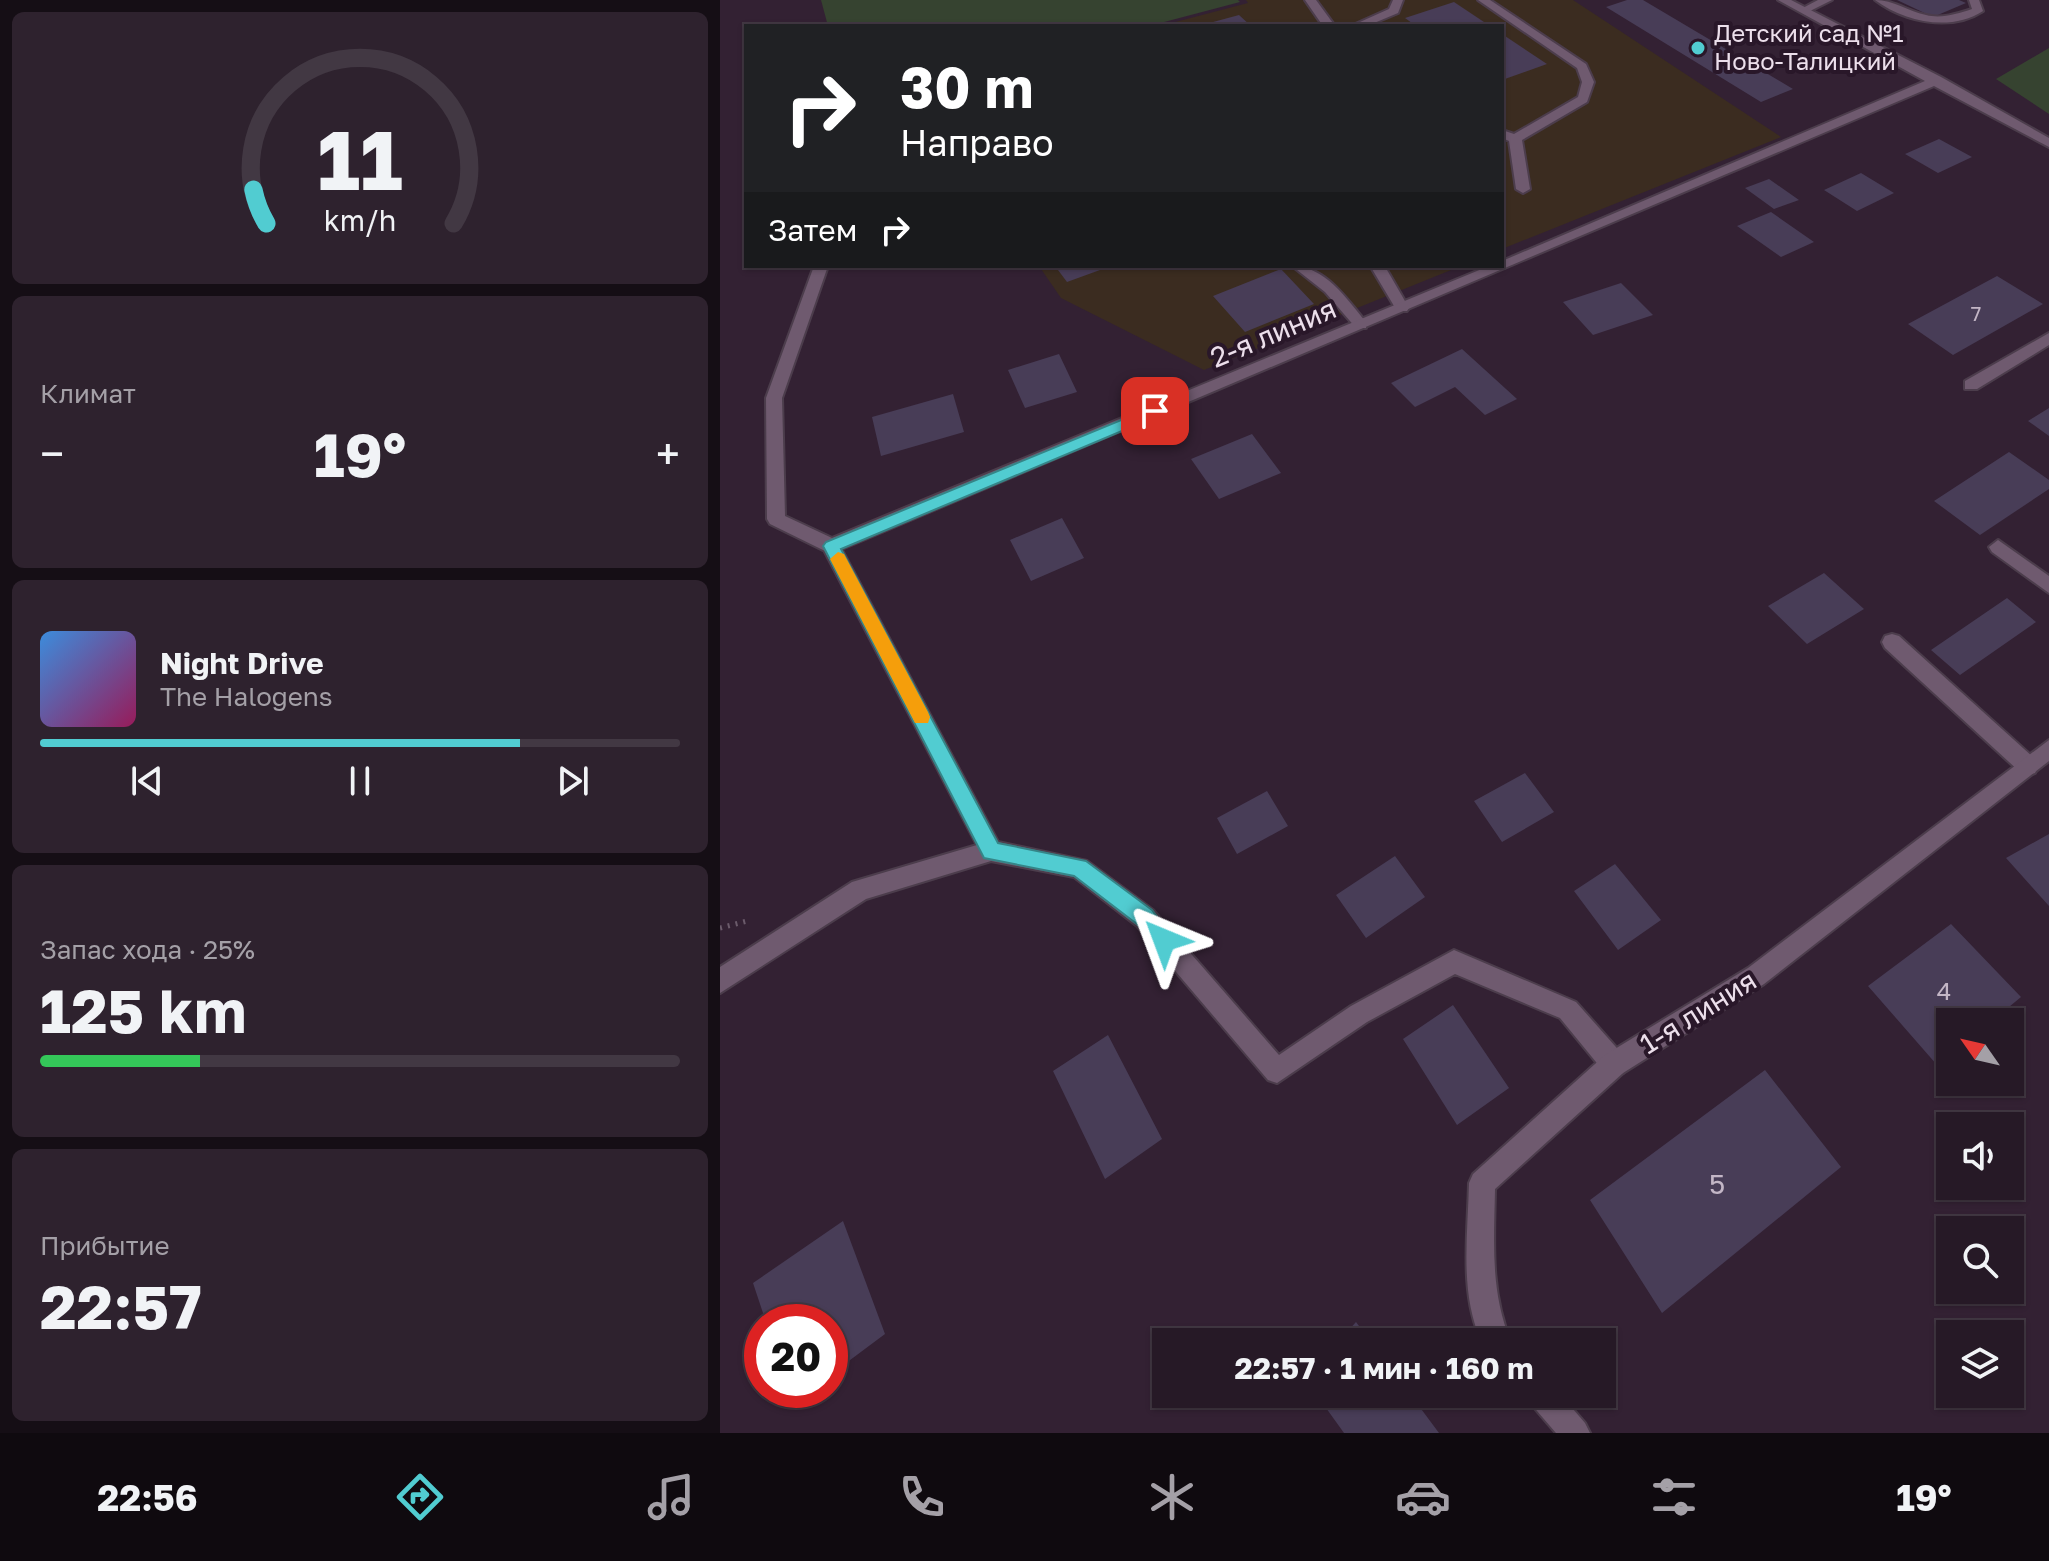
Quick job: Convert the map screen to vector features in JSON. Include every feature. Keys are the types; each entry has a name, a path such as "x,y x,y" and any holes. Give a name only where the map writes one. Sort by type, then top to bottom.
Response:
{"street":[{"path":"1310,0 1328,24"},
{"path":"1362,24 1394,11 1398,0"},
{"path":"1483,0 1582,66 1588,82 1583,99 1508,137 1523,189"},
{"path":"1783,0 1937,80 2049,143"},
{"path":"1804,10 1827,0"},
{"path":"1880,0 1932,22 1949,21 1978,11 1974,0"},
{"name":"2-я линия","path":"1504,265 1937,80"},
{"path":"820,268 774,398 776,519 831,546 991,851"},
{"path":"1302,268 1330,289 1361,325"},
{"path":"1380,268 1402,308"},
{"name":"2-я линия","path":"831,546 1497,268"},
{"path":"1971,385 2049,338"},
{"path":"1998,547 2049,586"},
{"path":"1892,642 2028,766"},
{"name":"1-я линия","path":"1489,1328 1482,1289 1482,1183 1614,1064 1756,976 2049,749"},
{"path":"720,981 860,890 991,851 1079,868 1145,918 1277,1071 1359,1014 1454,962 1568,1010 1614,1064"},
{"path":"1553,1408 1575,1433"}],"shaded area":[{"path":"1246,0 1573,0 1781,137 1504,248 1504,24 1168,24 1248,3"},
{"path":"1040,268 1456,268 1204,370 1061,298"}],"green space":[{"path":"821,0 1240,2 1157,24 827,24"},
{"path":"2049,48 2049,114 1996,79"}],"building":[{"name":"Детский сад №1 Ново-Талицкий","path":"1627,0 1643,0 1793,89 1761,102 1606,7"},
{"path":"1897,0 1959,0 1966,3 1933,17"},
{"path":"1454,2 1487,24 1413,24 1405,18"},
{"path":"1239,15 1249,24 1206,24"},
{"path":"1504,35 1547,64 1504,79"},
{"path":"1939,139 1972,157 1938,173 1905,154"},
{"path":"1861,173 1894,193 1857,211 1824,190"},
{"path":"1769,179 1799,200 1774,209 1745,188"},
{"path":"1771,212 1814,242 1781,257 1737,226"},
{"path":"1056,268 1106,268 1067,282"},
{"path":"1281,269 1314,304 1245,332 1213,296"},
{"path":"1997,276 2043,304 1953,355 1908,324"},
{"path":"1621,283 1653,315 1593,335 1563,302"},
{"path":"1462,349 1517,399 1485,415 1455,387 1415,407 1391,383"},
{"path":"1059,354 1077,392 1025,408 1008,370"},
{"path":"953,394 964,432 881,456 872,417"},
{"path":"2049,408 2049,436 2028,421"},
{"path":"1252,434 1281,473 1219,499 1191,459"},
{"path":"2009,452 2049,480 2049,489 1980,535 1934,501"},
{"path":"1062,518 1084,558 1031,581 1010,540"},
{"path":"1824,573 1864,609 1807,644 1768,606"},
{"path":"2007,598 2036,622 1960,675 1931,650"},
{"path":"1525,773 1554,812 1502,842 1474,801"},
{"path":"1267,791 1288,826 1237,854 1217,818"},
{"path":"2049,834 2049,906 2006,858"},
{"path":"1395,856 1425,897 1366,938 1336,895"},
{"path":"1615,864 1661,920 1618,950 1574,891"},
{"path":"1951,924 2021,997 2008,1008 1936,1008 1936,1064 1868,986"},
{"path":"1453,1005 1509,1088 1457,1125 1403,1039"},
{"path":"1108,1035 1162,1139 1105,1179 1053,1071"},
{"path":"1765,1070 1841,1167 1662,1313 1590,1200"},
{"path":"843,1221 885,1334 848,1362 848,1304 760,1304 753,1283"},
{"path":"1326,1408 1420,1408 1439,1433 1344,1433"}],"slow traffic":[{"path":"838,559 921,717"}],"place":[{"name":"Детский сад №1 Ново-Талицкий","path":"1698,48"}],"route":[{"path":"1155,411 831,546 991,851 1079,868 1145,918 1164,940"}]}
